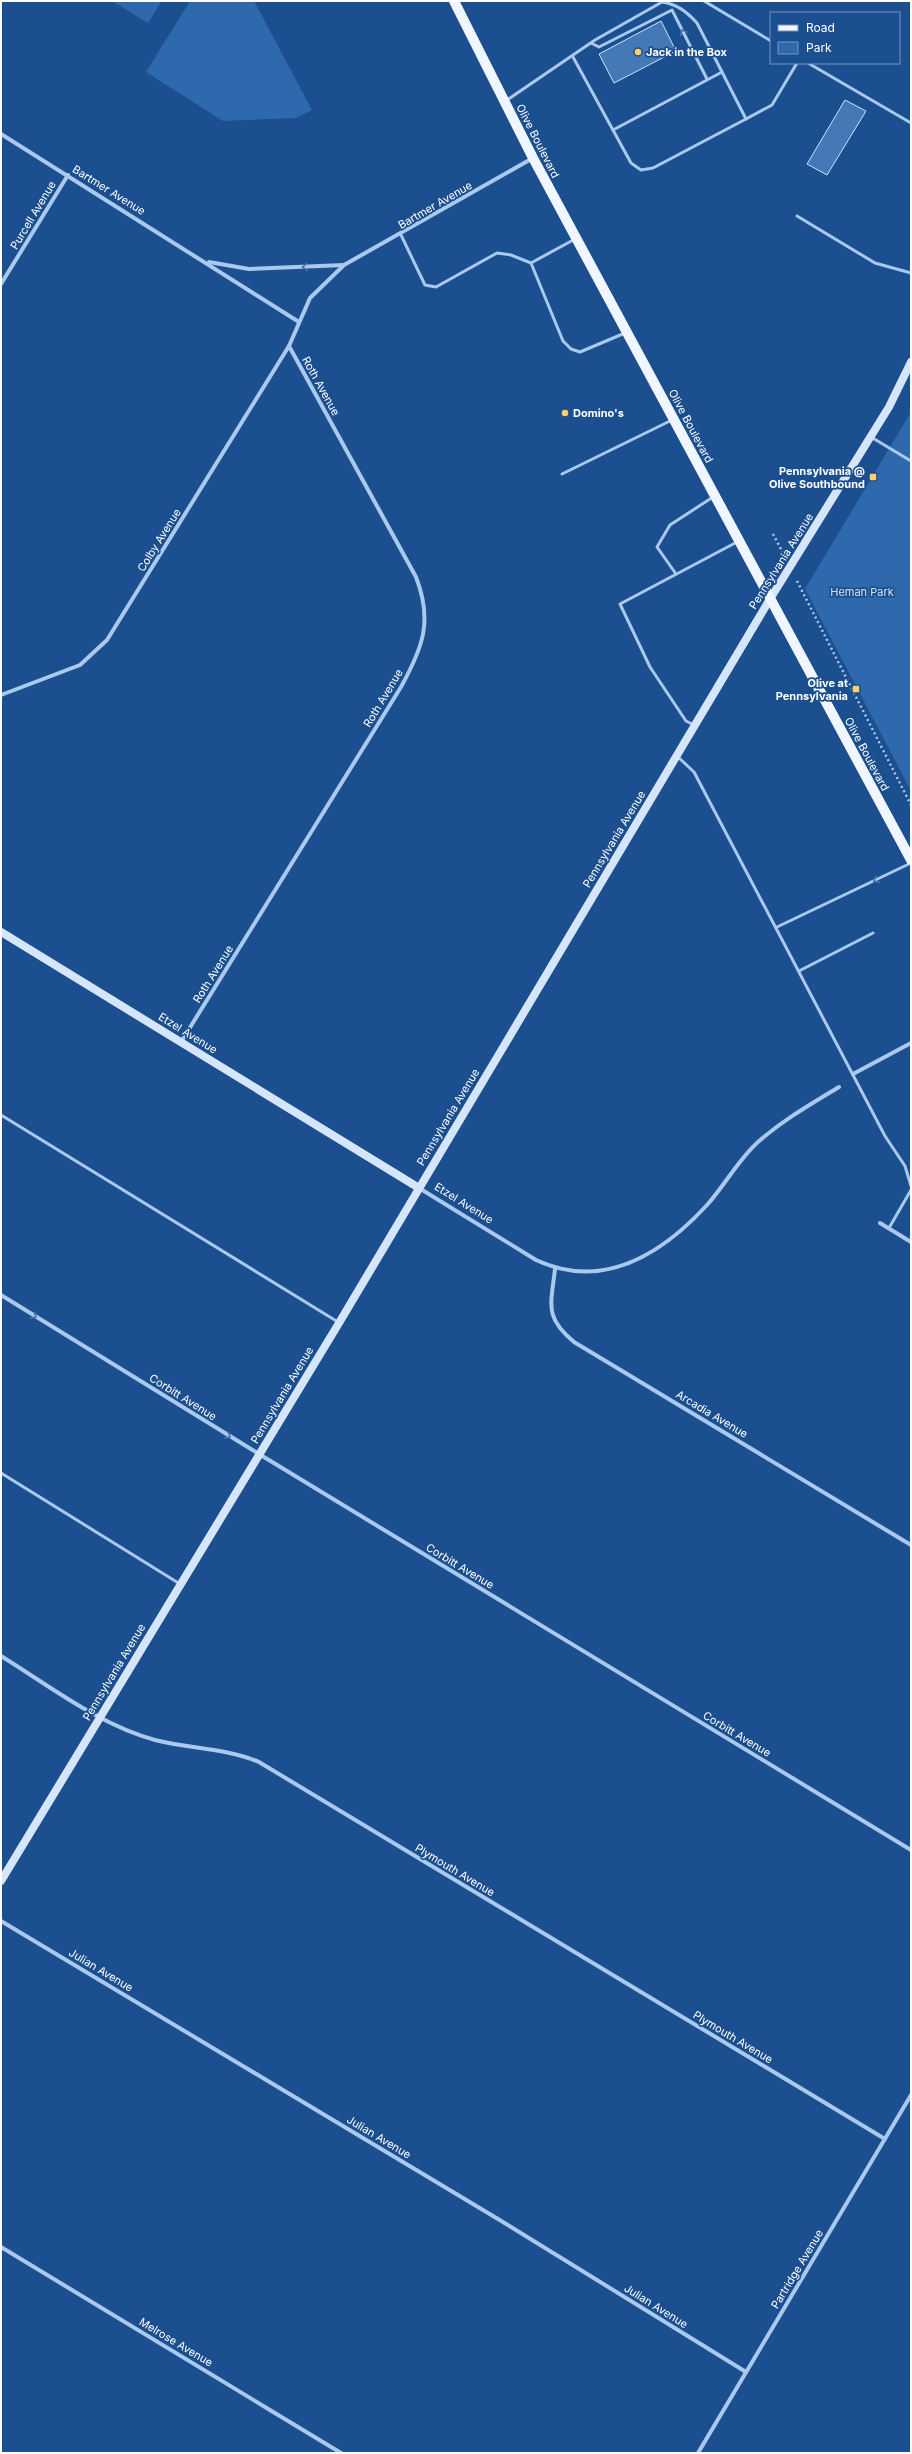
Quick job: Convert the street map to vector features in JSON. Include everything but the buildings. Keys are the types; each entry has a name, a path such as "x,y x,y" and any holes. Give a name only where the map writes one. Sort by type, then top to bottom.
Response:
{"main road":[{"name":"Olive Boulevard","path":"454,1 533,158 911,862"}],"street":[{"name":"Bartmer Avenue","path":"1,134 207,262 299,322"},
{"name":"Bartmer Avenue","path":"289,346 310,298 344,265 401,235 533,158"},
{"name":"Purcell Avenue","path":"1,284 68,175"},
{"name":"Bartmer Avenue","path":"207,262 249,269 344,265"},
{"name":"Colby Avenue","path":"1,695 80,665 107,640 289,346"},
{"name":"Roth Avenue","path":"181,1042 402,687 416,660 422,642 426,618 423,597 416,577 289,346"},
{"name":"Pennsylvania Avenue","path":"1,1881 419,1188 694,725 790,566 889,407 911,362"},
{"name":"Etzel Avenue","path":"1,932 536,1260 555,1269 591,1273 608,1271 623,1267 643,1256 686,1225 707,1205 758,1142 793,1114 839,1087"},
{"path":"853,1074 911,1043"},
{"path":"880,1223 911,1242"},
{"name":"Arcadia Avenue","path":"555,1269 551,1317 560,1330 574,1342 911,1545"},
{"name":"Corbitt Avenue","path":"1,1295 258,1454 911,1850"},
{"name":"Plymouth Avenue","path":"1,1656 100,1717 133,1733 155,1740 244,1756 259,1762 885,2139"},
{"name":"Julian Avenue","path":"1,1921 503,2222 746,2372"},
{"name":"Partridge Avenue","path":"698,2453 911,2095"},
{"name":"Melrose Avenue","path":"1,2247 341,2453"}],"lane":[{"path":"704,1 770,40"},
{"path":"505,101 573,57 591,43 662,2 672,4 686,12 697,23 746,119"},
{"path":"591,43 599,47 672,10 707,79"},
{"path":"573,57 631,163 641,170 653,168 772,105 796,64"},
{"path":"810,64 911,123"},
{"path":"613,130 722,72"},
{"path":"797,216 875,263 911,273"},
{"path":"401,235 425,285 436,287 497,253 511,255 531,263 563,341 571,349 580,352 627,332"},
{"path":"531,263 576,238"},
{"path":"562,474 673,419"},
{"path":"871,437 911,462"},
{"path":"676,574 657,547 670,525 715,496"},
{"path":"694,725 686,721 650,667 620,604 739,541"},
{"path":"676,756 694,772 777,927 885,1136 905,1166 911,1186"},
{"path":"777,927 911,862"},
{"path":"800,971 873,933"},
{"path":"1,1115 338,1323"},
{"path":"888,1228 911,1190"},
{"path":"1,1473 180,1584"}],"path":[{"path":"773,534 911,805"}],"green space":[{"path":"112,1 162,1 148,23"},
{"path":"190,1 254,1 312,110 296,118 223,121 146,72"},
{"name":"Heman Park","path":"911,412 911,791 805,589"}],"place":[{"name":"Jack in the Box","path":"638,52"},
{"name":"Domino's","path":"565,413"},
{"name":"Pennsylvania @ Olive Southbound","path":"873,477"},
{"name":"Olive at Pennsylvania","path":"856,689"}]}
